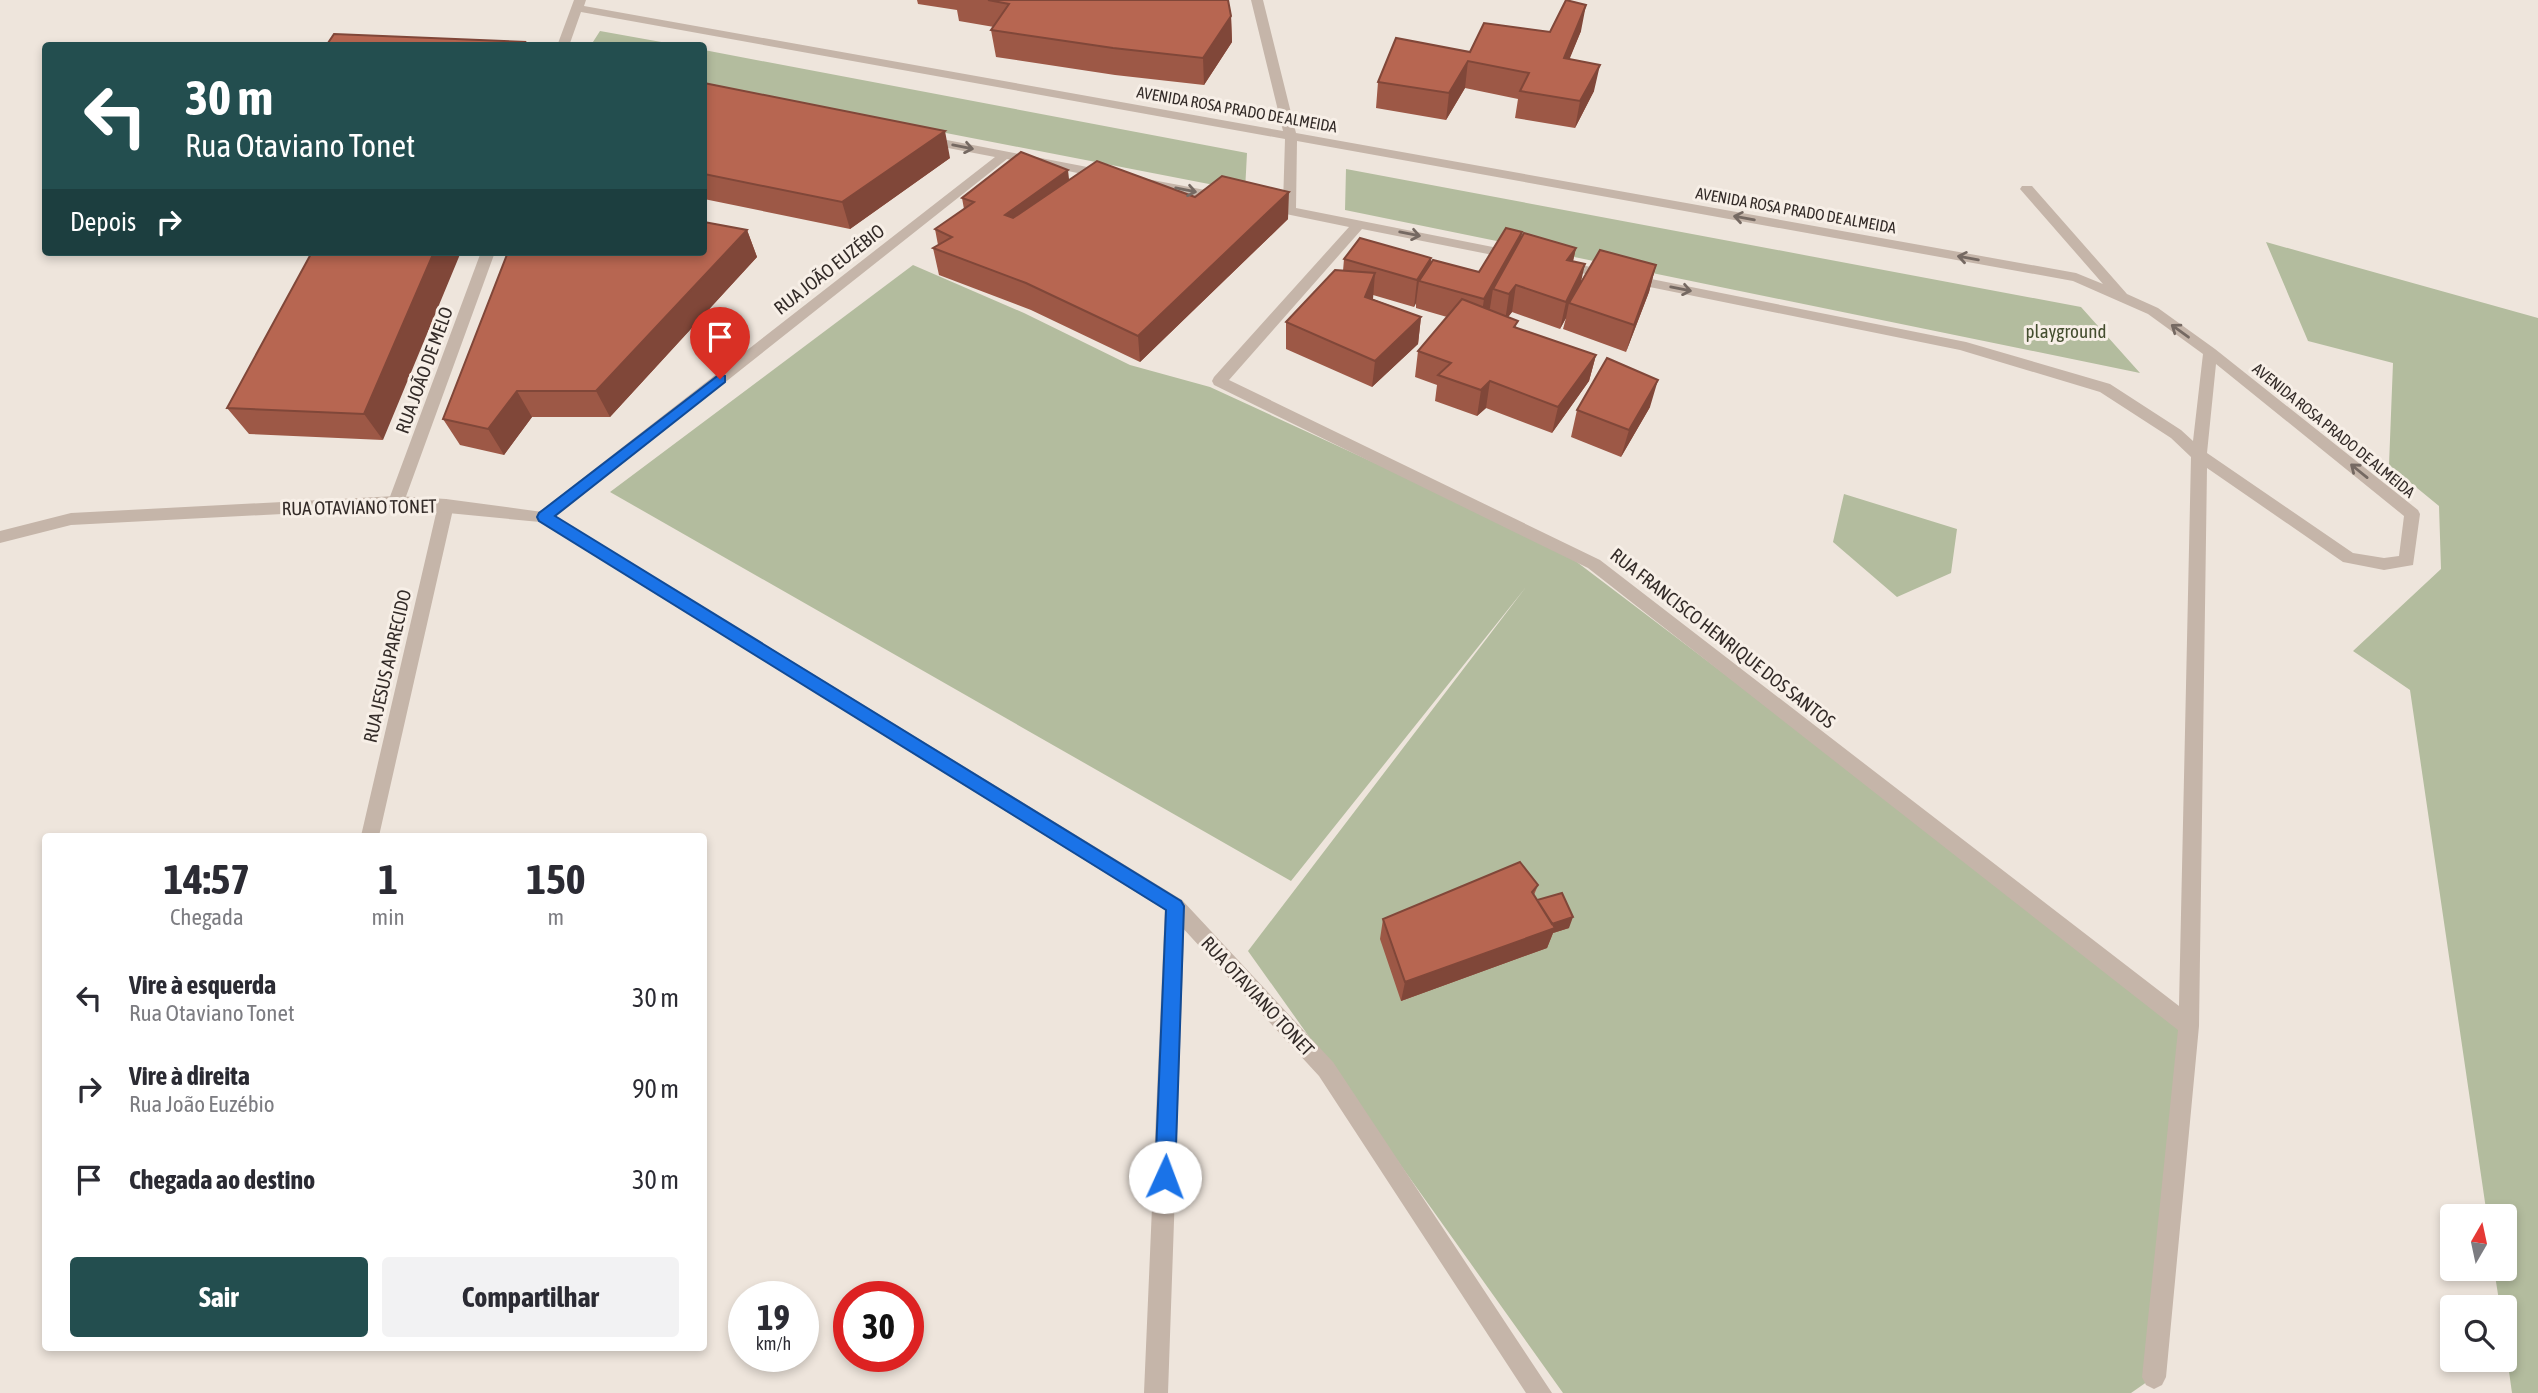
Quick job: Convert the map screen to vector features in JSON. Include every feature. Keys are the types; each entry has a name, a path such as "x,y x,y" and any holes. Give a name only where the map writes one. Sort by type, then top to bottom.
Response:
{"street":[{"path":"1257,0 1291,137 1289,211"},
{"path":"565,42 579,4"},
{"name":"AVENIDA ROSA PRADO DE ALMEIDA","path":"579,4 1291,137 2076,277 2153,310 2210,352 2412,514 2407,561 2384,564 2349,558 2199,455 2176,434 2105,388 1961,345 1551,263"},
{"path":"909,137 1524,257"},
{"name":"RUA JOÃO EUZÉBIO","path":"544,517 1005,155"},
{"path":"2027,189 2124,298"},
{"name":"RUA FRANCISCO HENRIQUE DOS SANTOS","path":"1359,224 1219,381 1594,565 2189,1026"},
{"name":"RUA JOÃO DE MELO","path":"396,502 487,256"},
{"path":"2154,1377 2189,1026 2199,455 2210,352"},
{"name":"RUA OTAVIANO TONET","path":"0,537 71,519 396,502 544,517 1175,906 1326,1069 1540,1393"},
{"name":"RUA JESUS APARECIDO","path":"371,833 446,505"},
{"path":"1156,1393 1175,906"}],"green space":[{"path":"600,31 661,42 593,42"},
{"path":"707,51 1247,153 1245,191 707,87"},
{"name":"playground","path":"1346,169 2081,307 2140,373 1345,210"},
{"path":"2266,242 2538,318 2538,1393 2512,1393 2509,1372 2517,1372 2517,1295 2498,1295 2496,1281 2517,1281 2517,1204 2485,1204 2410,690 2353,651 2441,569 2439,506 2389,465 2393,363 2308,341"},
{"path":"913,265 1024,313 1130,365 1210,387 1557,547 2189,1026 2154,1377 2131,1393 1563,1393 1248,951 1526,587 1291,881 610,492"},
{"path":"1844,494 1957,529 1951,573 1897,597 1833,542"}],"building":[{"path":"988,0 1228,0 1231,16 1203,58 991,30 1009,4"},
{"path":"1566,0 1586,5 1564,58 1600,65 1580,101 1520,91 1529,73 1468,61 1449,93 1378,82 1396,38 1470,52 1484,23 1550,32"},
{"path":"334,34 525,42 329,42"},
{"path":"707,84 945,131 842,202 707,175"},
{"path":"1021,152 1068,170 1005,215 1013,218 1097,161 1195,197 1222,176 1289,192 1138,336 1026,283 933,248 952,237 935,229 974,202 962,198"},
{"path":"707,223 747,230 596,391 517,391 488,429 443,419 506,256 707,256"},
{"path":"1506,228 1522,232 1484,299 1419,281 1433,260 1479,272"},
{"path":"1524,233 1576,248 1567,260 1585,264 1566,302 1516,285 1509,294 1493,289"},
{"path":"1360,238 1431,258 1417,280 1344,259"},
{"path":"1600,250 1656,265 1634,325 1569,303"},
{"path":"310,256 432,256 364,414 227,408"},
{"path":"1335,270 1375,273 1365,297 1421,317 1375,361 1286,322"},
{"path":"1462,299 1518,321 1514,327 1596,355 1558,407 1490,381 1481,390 1438,375 1451,363 1418,351"},
{"path":"1607,358 1658,380 1629,430 1577,410"},
{"path":"1520,862 1538,885 1532,892 1555,928 1405,982 1383,919"},
{"path":"1562,893 1573,917 1552,924 1537,900"}],"route":[{"path":"720,379 544,517 1175,906 1165,1177"}]}
